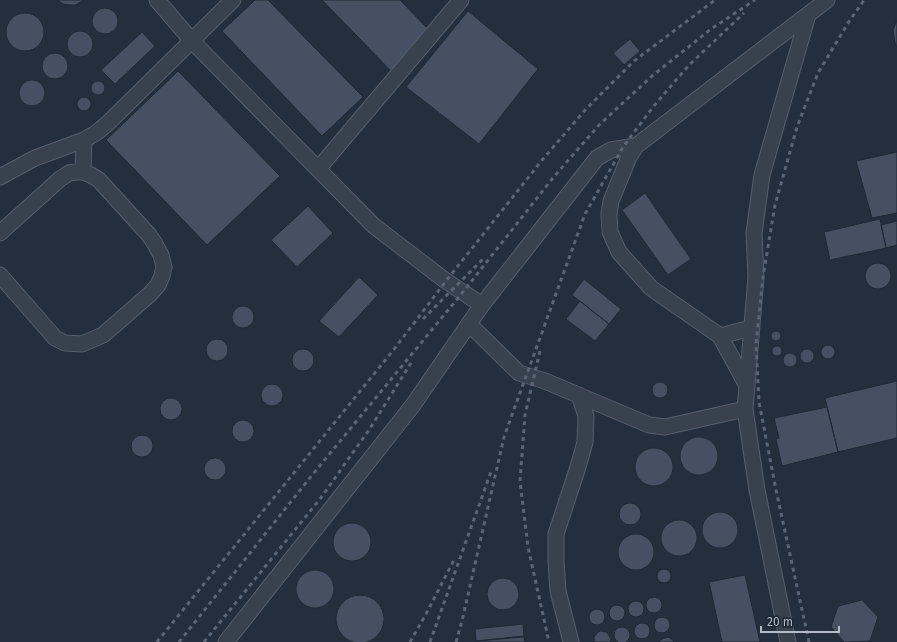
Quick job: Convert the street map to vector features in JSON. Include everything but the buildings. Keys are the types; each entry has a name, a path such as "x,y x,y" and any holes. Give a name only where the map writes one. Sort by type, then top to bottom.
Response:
{"lane":[{"path":"157,0 192,41 374,226 446,281 482,305"},
{"path":"0,177 35,158 84,140 96,133 233,0"},
{"path":"318,169 461,0"},
{"path":"747,386 720,336 651,288 619,252 610,232 608,214 611,201 629,157 636,146 827,0"},
{"path":"788,642 756,490 745,409 756,276 754,233 762,175 808,15"},
{"path":"83,172 84,140"},
{"path":"226,642 413,405 482,305 598,158 611,150 636,146"},
{"path":"0,233 60,179 69,174 83,172 91,175 106,186 156,244 164,267 158,286 150,294 103,335 82,344 65,343 55,338 0,275"},
{"path":"469,324 519,373 546,381 649,425 665,427 745,409"},
{"path":"720,336 751,328"},
{"path":"571,642 558,591 556,534 585,442 586,416 579,395"}],"railway":[{"path":"157,642 395,348 543,159 586,109 634,61 715,0"},
{"path":"179,642 313,474 463,292 552,179 599,125 652,76 711,29 755,0"},
{"path":"809,642 776,490 759,402 756,344 763,277 775,205 797,127 818,73 848,23 864,0"},
{"path":"456,642 504,437 585,214 623,147 653,107 689,65 744,13"},
{"path":"423,319 485,257"},
{"path":"540,351 525,415 520,481 528,547 549,642"},
{"path":"204,642 320,499 369,430 411,363"},
{"path":"430,642 492,469"},
{"path":"410,642 455,558"}]}
